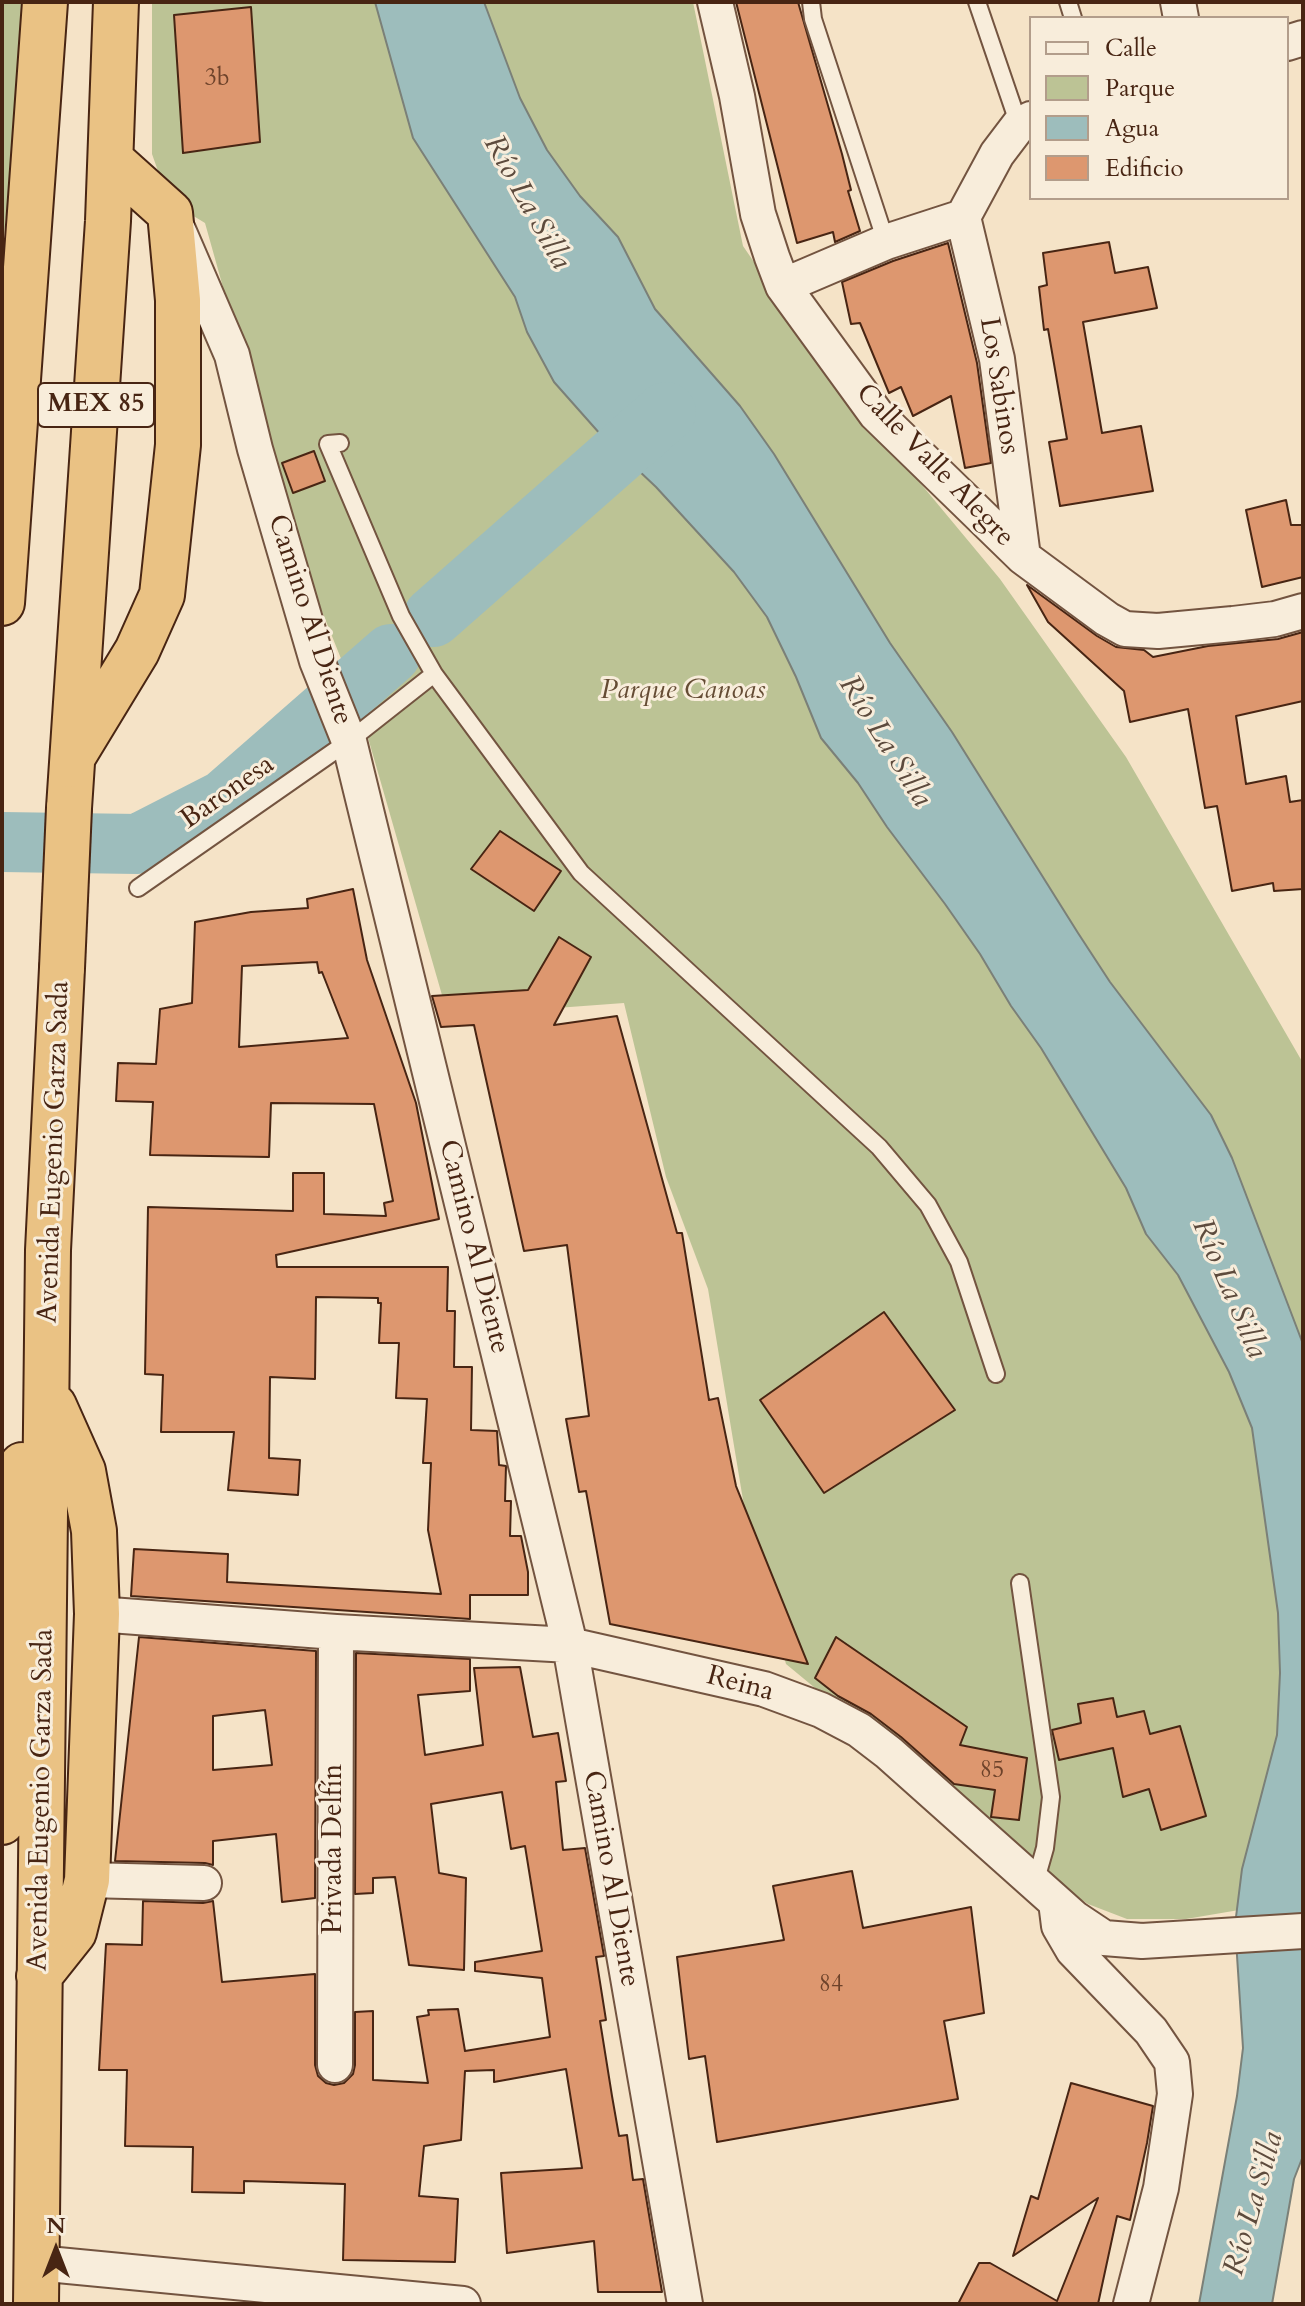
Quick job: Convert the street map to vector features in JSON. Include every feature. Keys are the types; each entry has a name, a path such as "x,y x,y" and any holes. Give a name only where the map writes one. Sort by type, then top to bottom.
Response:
{"highway":[{"name":"MEX 85","path":"2,603 14,298 45,2"},
{"name":"Avenida Eugenio Garza Sada","path":"36,2283 48,1250 69,808 111,160 116,2"},
{"path":"72,759 137,651 162,595 178,445 178,300 170,213 111,160"},
{"path":"2,1822 9,1575 48,1250"},
{"path":"39,1976 74,1932 87,1880 97,1614 94,1531 83,1471 48,1393"}],"street":[{"name":"Calle Valle Alegre","path":"715,2 737,96 758,214 783,286 876,414 1023,557 1125,629 1158,631 1261,621 1303,611"},
{"path":"783,286 886,242 963,217 997,154 1025,122"},
{"name":"Camino Al Diente","path":"170,213 232,355 255,449 317,661 348,740 570,1645 685,2304"},
{"name":"Los Sabinos","path":"963,217 997,359 1023,557"},
{"name":"Reina","path":"97,1614 570,1645 764,1689 821,1710 859,1730 889,1753 1045,1893 1104,1938 1142,1941 1303,1931"},
{"name":"Privada Delfín","path":"335,2065 336,1632"},
{"path":"87,1880 204,1883"},
{"path":"1045,1893 1073,1950 1151,2031 1172,2062 1175,2094 1161,2188 1131,2304"},
{"path":"36,2283 463,2304"}],"lane":[{"path":"811,2 813,19 886,242"},
{"path":"981,3 1025,122"},
{"path":"340,443 328,444 401,616 434,674 581,873 879,1147 928,1205 959,1262 996,1374"},
{"name":"Baronesa","path":"138,888 348,740 434,674"},
{"path":"1020,1583 1051,1797 1045,1848 1045,1893"}],"green space":[{"path":"2,2 21,2 18,102 2,255"},
{"name":"Parque Canoas","path":"152,2 693,2 743,246 837,383 1000,579 1126,757 1303,1063 1303,1908 1239,1910 1186,1919 1127,1919 1088,1904 1021,1858 786,1664 745,1512 708,1289 666,1177 624,1003 448,1016 356,696 295,544 205,223 182,209 164,188 152,154"}],"water":[{"name":"Río La Silla","path":"375,2 484,2 520,98 547,150 580,196 618,237 655,309 740,406 774,454 890,643 952,732 1078,933 1110,982 1211,1115 1232,1158 1303,1344 1303,2156 1294,2179 1272,2304 1199,2304 1243,2048 1235,1925 1242,1869 1277,1735 1280,1673 1278,1613 1252,1428 1229,1372 1178,1275 1146,1234 1126,1188 1041,1048 945,904 858,783 821,738 767,617 734,572 554,382 527,332 515,297 413,138"}],"building":[{"path":"736,2 798,2 842,154 851,190 848,191 860,231 835,242 833,232 797,243"},
{"path":"251,7 260,142 183,153 174,15"},
{"path":"1109,242 1115,273 1148,267 1157,308 1083,322 1102,433 1141,426 1153,491 1060,506 1049,442 1067,439 1048,329 1044,330 1039,287 1047,285 1043,253"},
{"path":"948,243 977,363 991,463 965,468 951,396 913,416 901,387 889,393 860,323 851,324 842,282"},
{"path":"314,451 325,481 293,493 282,463"},
{"path":"1286,500 1291,525 1303,525 1303,577 1262,587 1246,510"},
{"path":"1027,585 1116,647 1144,650 1153,657 1208,646 1278,639 1303,632 1303,701 1236,716 1246,784 1286,776 1290,802 1303,800 1303,889 1274,891 1273,883 1232,891 1217,806 1205,808 1188,709 1130,722 1124,691 1048,622"},
{"path":"500,831 561,871 534,911 471,869"},
{"path":"353,889 367,960 416,1103 439,1219 276,1255 277,1267 448,1267 447,1311 455,1311 454,1367 472,1367 471,1430 497,1431 499,1465 506,1466 505,1501 511,1501 510,1536 521,1536 528,1572 528,1595 470,1595 470,1619 131,1596 134,1549 228,1554 227,1582 441,1594 428,1530 431,1463 423,1463 427,1399 396,1398 399,1343 379,1343 381,1303 378,1303 378,1298 316,1297 315,1379 270,1377 269,1458 300,1460 298,1495 228,1490 234,1432 161,1432 163,1375 145,1374 148,1207 293,1211 293,1173 324,1173 324,1214 386,1216 384,1203 393,1201 374,1104 271,1103 269,1157 150,1155 153,1102 116,1101 118,1063 156,1064 160,1009 192,1003 195,922 251,912 308,908 307,899","holes":["317,962 319,973 322,972 348,1038 239,1047 242,966"]},
{"path":"559,937 591,957 554,1025 617,1016 677,1233 682,1233 709,1400 718,1398 736,1486 808,1664 610,1624 586,1491 579,1492 566,1419 589,1416 567,1245 524,1251 474,1025 441,1027 432,996 528,990"},
{"path":"884,1312 955,1410 824,1493 760,1400"},
{"path":"139,1637 316,1651 315,1898 282,1902 276,1834 213,1841 213,1865 115,1861","holes":["265,1710 272,1765 213,1770 213,1716"]},
{"path":"836,1637 967,1727 960,1745 1027,1758 1019,1820 991,1817 995,1790 954,1784 871,1714 838,1696 815,1678"},
{"path":"356,1653 470,1659 470,1691 418,1695 425,1755 483,1745 474,1668 520,1667 533,1737 558,1733 566,1781 556,1782 563,1850 585,1848 604,1956 596,1957 606,2020 600,2021 612,2096 619,2136 627,2135 633,2180 643,2179 662,2292 598,2292 594,2241 507,2253 501,2173 582,2168 566,2069 494,2082 494,2070 465,2071 461,2140 424,2146 419,2196 458,2199 455,2262 343,2260 345,2184 244,2181 244,2193 192,2192 193,2147 125,2146 127,2070 99,2070 106,1944 142,1945 143,1901 213,1901 222,1982 315,1974 315,2065 318,2076 326,2083 344,2083 353,2074 355,2012 373,2011 373,2080 428,2083 417,2017 429,2015 428,2010 458,2009 465,2051 550,2037 542,1978 475,1971 475,1962 542,1951 525,1846 511,1849 502,1792 431,1804 439,1873 466,1878 464,1970 409,1965 395,1877 373,1878 373,1893 355,1894"},
{"path":"1113,1698 1117,1717 1144,1711 1150,1734 1180,1726 1206,1816 1161,1830 1149,1789 1123,1797 1113,1748 1059,1760 1052,1730 1081,1723 1078,1704"},
{"path":"852,1871 863,1928 971,1907 984,2013 944,2021 958,2099 717,2142 705,2056 689,2059 677,1957 784,1940 773,1886"},
{"path":"1071,2083 1153,2106 1130,2220 1117,2216 1098,2304 958,2304 979,2263 990,2263 1057,2301 1098,2198 1013,2256 1031,2196 1038,2199"}],"waterway":[{"path":"433,617 666,412"},
{"path":"2,842 138,844 224,800 391,654"}]}
